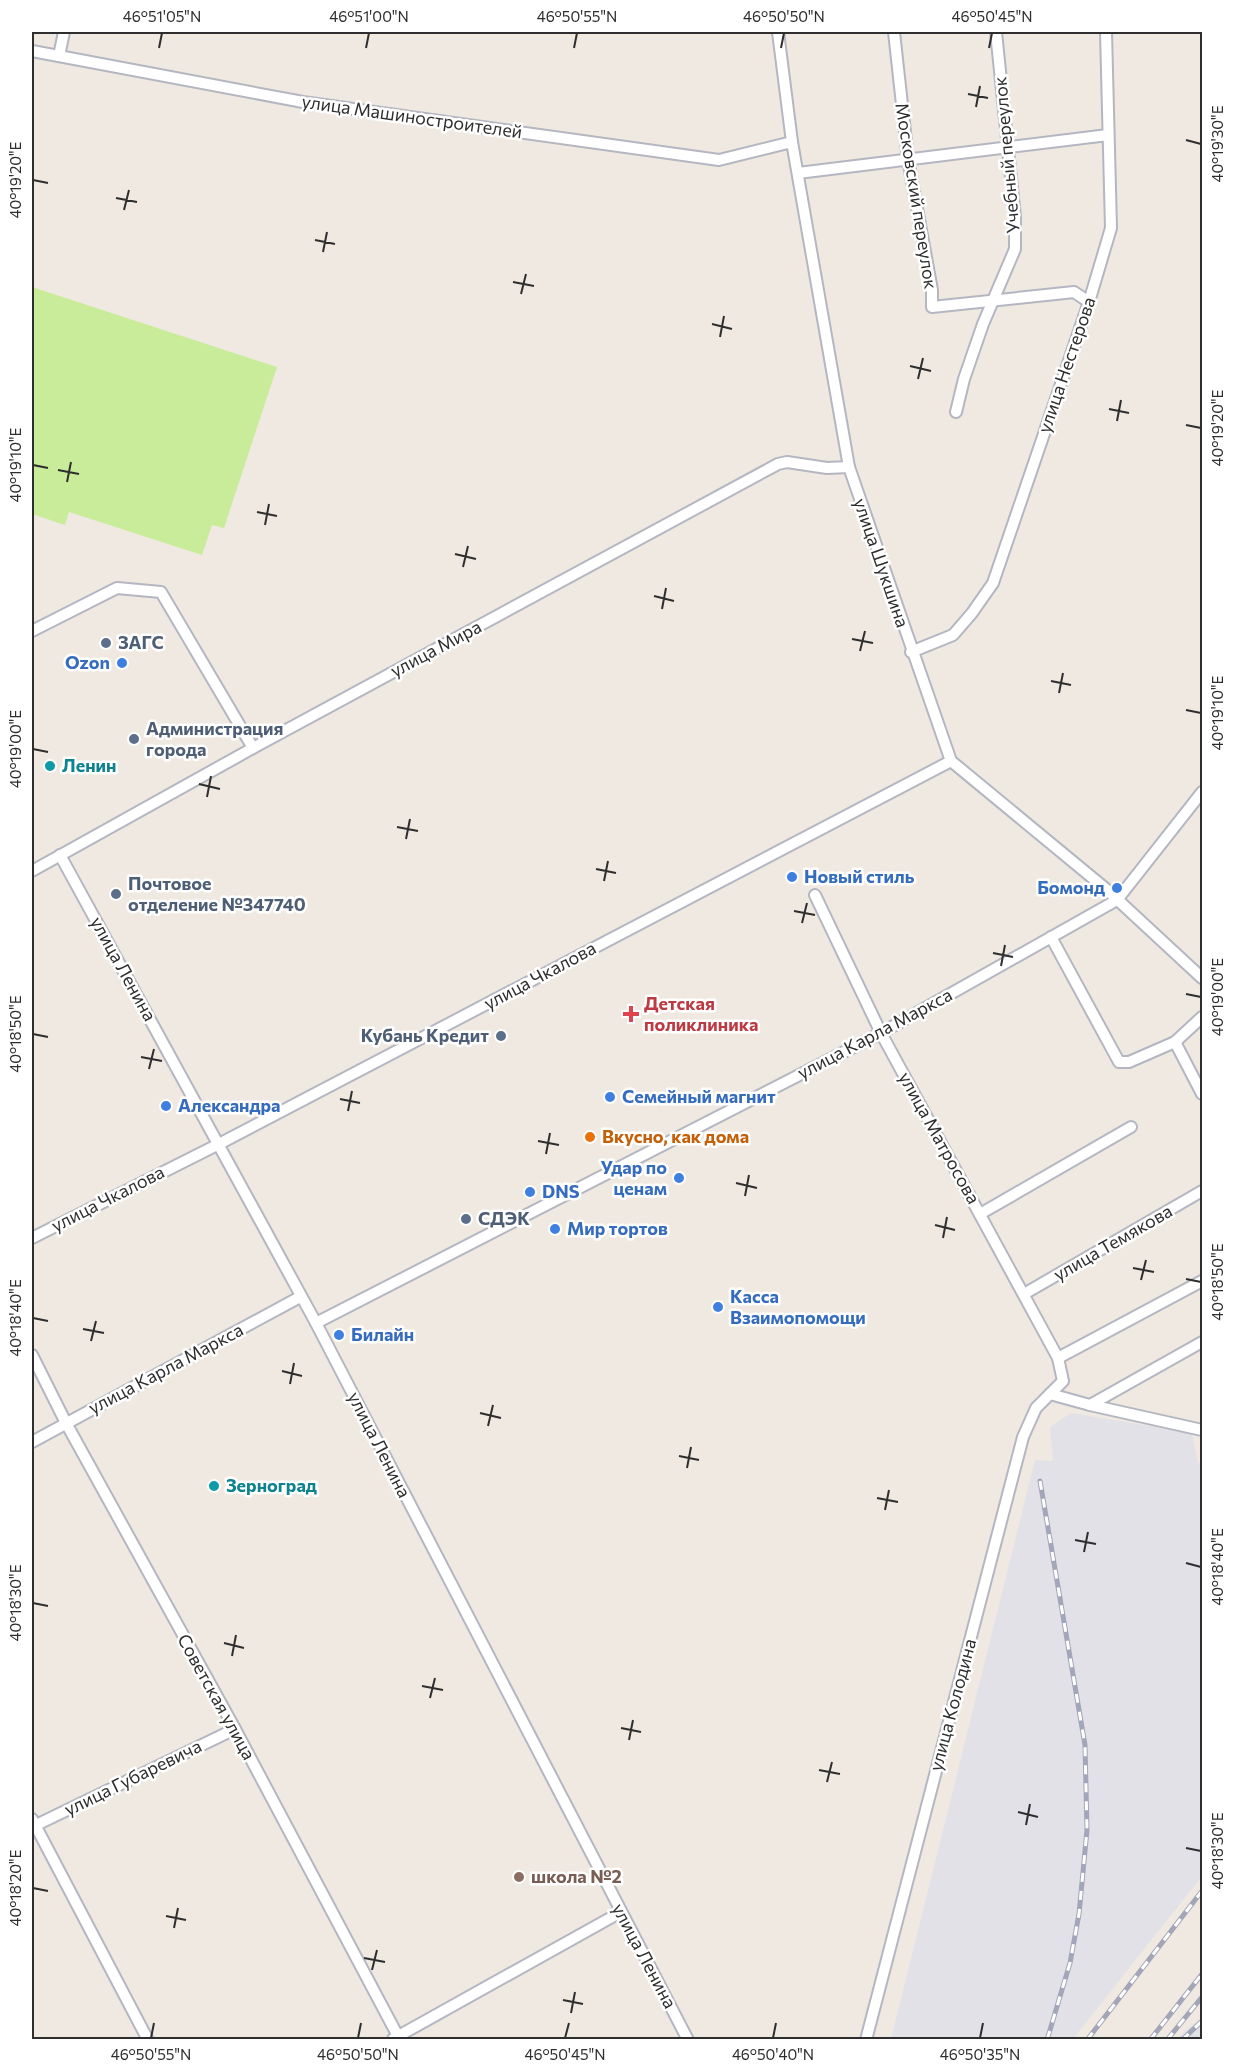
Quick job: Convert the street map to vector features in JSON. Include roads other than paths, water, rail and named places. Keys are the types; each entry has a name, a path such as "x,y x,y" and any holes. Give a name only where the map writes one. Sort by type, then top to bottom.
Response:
{"street":[{"path":"59,56 64,32"},
{"name":"улица Шукшина","path":"778,32 792,142 849,467 951,761"},
{"name":"Московский переулок","path":"894,32 908,159 932,290 932,307 1074,292 1089,302"},
{"name":"Учебный переулок","path":"956,412 964,379 983,324 1015,249 1015,217 1009,147 996,32"},
{"name":"улица Нестерова","path":"912,652 953,635 993,583 1089,302 1111,228 1106,32"},
{"name":"улица Машиностроителей","path":"32,51 303,102 719,160 792,142"},
{"path":"798,173 1108,135"},
{"name":"улица Мира","path":"32,871 253,748 778,464 788,462 827,468 849,467"},
{"path":"32,631 117,588 161,592 253,748"},
{"path":"951,761 1117,900 1203,978"},
{"name":"улица Чкалова","path":"32,1238 219,1144 951,761"},
{"name":"улица Карла Маркса","path":"316,1323 881,1033 1117,900 1203,792"},
{"name":"улица Ленина","path":"60,855 316,1323 688,2040"},
{"name":"улица Матросова","path":"814,895 881,1033 1058,1358 1063,1382"},
{"path":"1051,937 1119,1062 1129,1062 1175,1042 1203,1017"},
{"path":"1175,1042 1203,1094"},
{"path":"980,1214 1131,1127"},
{"name":"улица Темякова","path":"1024,1294 1203,1191"},
{"path":"1058,1358 1203,1281"},
{"name":"улица Карла Маркса","path":"32,1442 300,1297"},
{"path":"1090,1405 1203,1342"},
{"name":"Советская улица","path":"32,1355 66,1423 235,1729 397,2038"},
{"name":"улица Колодина","path":"866,2040 1023,1437 1036,1408 1063,1382"},
{"path":"1050,1394 1203,1430"},
{"name":"улица Губаревича","path":"33,1823 235,1729"},
{"path":"33,1823 148,2040"},
{"path":"397,2038 621,1912"}],"railway":[{"path":"1040,1481 1085,1745 1087,1830 1079,1914 1070,1963 1047,2040"},
{"path":"1087,2040 1202,1891"},
{"path":"1150,2040 1202,1974"},
{"path":"1167,2040 1202,1997"},
{"path":"1182,2040 1202,2021"}],"place":[{"name":"ЗАГС","path":"106,643"},
{"name":"Ozon","path":"122,663"},
{"name":"Администрация города","path":"134,739"},
{"name":"Ленин","path":"50,766"},
{"name":"Новый стиль","path":"792,877"},
{"name":"Бомонд","path":"1117,888"},
{"name":"Почтовое отделение №347740","path":"116,894"},
{"name":"Детская поликлиника","path":"631,1014"},
{"name":"Кубань Кредит","path":"501,1036"},
{"name":"Семейный магнит","path":"610,1097"},
{"name":"Александра","path":"166,1106"},
{"name":"Вкусно, как дома","path":"590,1137"},
{"name":"Удар по ценам","path":"679,1178"},
{"name":"DNS","path":"530,1192"},
{"name":"СДЭК","path":"466,1219"},
{"name":"Мир тортов","path":"555,1229"},
{"name":"Касса Взаимопомощи","path":"718,1307"},
{"name":"Билайн","path":"339,1335"},
{"name":"Зерноград","path":"214,1486"},
{"name":"школа №2","path":"519,1877"}]}
